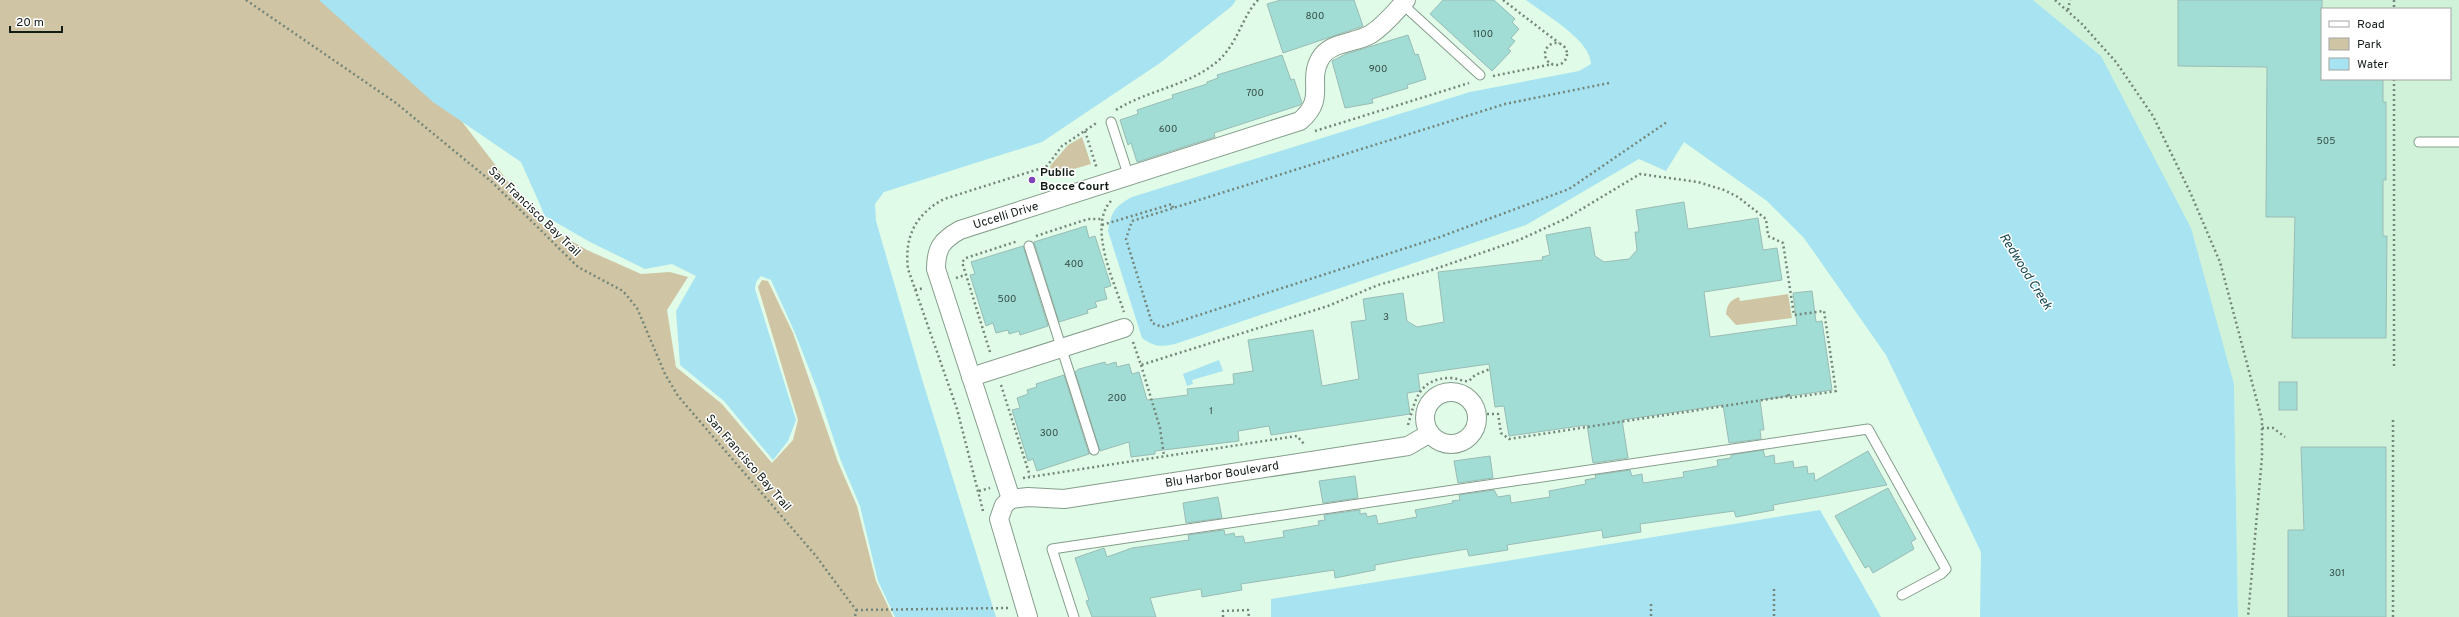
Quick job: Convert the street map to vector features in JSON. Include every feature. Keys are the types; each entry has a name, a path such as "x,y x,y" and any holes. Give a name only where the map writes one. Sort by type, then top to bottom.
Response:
{"street":[{"name":"Uccelli Drive","path":"1011,499 936,269 940,245 947,237 960,230 1300,121 1308,114 1314,104 1319,59 1328,49 1370,35 1386,23 1402,1"},
{"path":"971,377 1061,348 1128,329"},
{"path":"1447,392 1463,395 1475,406 1477,414 1474,430 1462,441 1445,443 1430,433 1425,417 1432,400 1447,392"},
{"name":"Blu Harbor Boulevard","path":"1011,499 1028,497 1064,499 1408,446 1430,433"},
{"path":"1011,499 1004,505 999,519 1028,617"}],"lane":[{"path":"1402,1 1482,78"},
{"path":"1111,122 1129,177"},
{"path":"2419,142 2459,142"},
{"path":"1029,246 1094,450"},
{"path":"1074,617 1052,549 1868,429 1946,569 1941,574 1902,595"}],"path":[{"name":"San Francisco Bay Trail","path":"246,0 396,103 492,182 578,267 623,291 637,308 665,374 678,396 816,556 856,610"},
{"path":"1312,132 1482,78 1553,64 1560,64 1566,58 1565,48 1503,0"},
{"path":"2055,0 2081,23 2116,62 2153,116 2190,192 2220,262 2262,420 2262,457 2248,617"},
{"path":"2068,11 2070,0"},
{"path":"1553,64 1546,58 1545,51 1549,45 1559,43"},
{"path":"2394,80 2394,366"},
{"path":"1610,83 1505,104 1132,221 1126,239 1152,323 1162,327 1440,237 1569,189 1667,122"},
{"path":"1085,131 1099,176"},
{"path":"1141,365 1328,306 1378,285 1429,271 1519,240 1565,219 1640,174 1698,182 1724,190 1738,197 1766,219 1768,236 1783,243 1794,315 1824,311 1836,392 1789,398 1789,396 1509,439 1502,432 1498,414 1477,414"},
{"path":"1115,196 1108,204 1103,219 1103,247 1160,428 1164,456"},
{"path":"1102,225 1172,204 1173,208"},
{"path":"1033,237 1088,219 1103,219"},
{"path":"992,359 962,262 966,258 1019,241"},
{"path":"915,290 928,286"},
{"path":"1407,428 1413,401 1429,384 1443,379 1469,381 1475,375 1490,369"},
{"path":"999,379 1030,476"},
{"path":"1788,391 1789,396"},
{"path":"2393,419 2393,617"},
{"path":"2262,428 2273,428 2285,437"},
{"path":"1022,478 1297,436 1302,444 1309,443"},
{"path":"979,491 992,487"},
{"path":"1774,589 1774,617"},
{"path":"1651,604 1651,617"},
{"path":"855,617 856,610 1012,608"},
{"path":"1223,617 1223,610 1242,610 1248,610 1248,617"}],"shaded area":[{"path":"2033,0 2459,0 2459,617 2238,617 2234,384 2101,56"}],"green space":[{"path":"0,0 347,0 400,41 540,223 587,250 641,274 670,272 688,277 667,310 676,367 722,404 772,463 793,440 798,420 758,287 762,280 768,281 793,333 838,462 857,506 876,581 893,617 0,617"},
{"path":"1082,137 1091,164 1053,175 1050,166 1068,145"},
{"path":"1788,294 1792,318 1736,325 1726,314 1730,303 1739,297 1740,301"}],"water":[{"path":"319,0 1236,0 1232,6 1160,63 1042,142 884,192 875,204 876,221 922,379 996,617 895,617 878,581 860,506 841,461 817,389 795,333 771,280 761,276 756,282 755,289 796,420 788,441 773,460 724,401 680,365 676,311 696,276 672,264 645,269 590,242 545,216 521,162 433,102"},
{"name":"Redwood Creek","path":"1526,0 2033,0 2101,56 2191,228 2234,384 2238,617 1980,617 1981,552 1886,355 1804,238 1767,201 1684,142 1666,171 1639,159 1526,225 1175,344 1158,346 1142,338 1108,231 1113,214 1121,204 1132,197 1470,92 1579,71 1591,64 1589,55 1575,37"},
{"path":"1219,360 1223,371 1192,380 1193,384 1187,386 1183,374"},
{"path":"1820,510 1881,617 1271,617 1271,599"}],"building":[{"path":"1281,0 1354,0 1363,26 1283,53 1267,4"},
{"path":"1443,0 1494,0 1515,19 1512,22 1519,29 1511,38 1515,41 1508,49 1511,51 1492,71 1430,14"},
{"path":"2178,0 2322,0 2321,80 2383,80 2383,102 2386,102 2386,180 2383,180 2383,236 2387,236 2386,338 2292,338 2295,217 2266,217 2267,67 2178,66"},
{"path":"1408,35 1415,55 1418,54 1426,79 1407,85 1408,88 1372,99 1373,103 1345,108 1332,61 1346,54"},
{"path":"1282,55 1291,80 1294,79 1302,103 1300,105 1214,133 1215,137 1137,162 1131,143 1128,145 1120,120 1138,114 1137,110 1173,98 1172,95 1207,84 1207,82 1218,78 1217,75"},
{"path":"1684,202 1688,229 1758,218 1763,250 1777,248 1782,280 1704,292 1710,337 1797,325 1793,293 1812,291 1816,322 1822,321 1832,390 1760,400 1764,430 1760,430 1761,439 1729,443 1723,405 1622,420 1628,458 1593,463 1587,425 1509,436 1504,406 1495,407 1489,364 1418,374 1420,391 1407,393 1410,414 1271,435 1269,426 1238,431 1239,441 1155,451 1155,454 1131,457 1129,442 1100,451 1075,372 1079,369 1105,362 1106,365 1116,362 1117,367 1129,364 1132,374 1139,372 1147,400 1188,395 1187,389 1234,384 1233,374 1253,371 1248,340 1313,330 1322,386 1359,379 1351,322 1366,320 1363,299 1403,293 1407,321 1417,327 1444,322 1438,272 1543,260 1542,257 1550,255 1546,235 1590,227 1595,256 1604,262 1629,259 1637,250 1635,232 1639,232 1636,210"},
{"path":"1086,226 1089,238 1095,236 1111,286 1104,288 1107,299 1095,302 1097,307 1087,310 1088,313 1059,322 1034,242"},
{"path":"1023,246 1048,326 1020,335 1019,331 1009,334 1008,330 996,333 993,323 986,326 970,275 975,274 971,262"},
{"path":"1064,375 1089,454 1037,471 1033,459 1028,461 1012,410 1020,408 1017,398 1028,394 1027,390 1037,387 1036,384"},
{"path":"2279,382 2297,382 2297,410 2279,410"},
{"path":"2301,447 2386,447 2386,617 2288,617 2288,530 2304,530"},
{"path":"1763,450 1765,457 1774,455 1775,464 1793,461 1794,468 1807,466 1808,474 1814,473 1815,481 1868,451 1887,485 1773,505 1774,510 1736,517 1734,511 1640,524 1641,532 1603,538 1602,530 1507,545 1508,550 1469,556 1467,549 1413,558 1375,565 1375,570 1335,578 1334,570 1241,584 1242,590 1202,597 1201,589 1150,598 1156,617 1092,617 1086,601 1089,600 1075,558 1104,548 1107,557 1132,548 1189,540 1188,535 1224,530 1225,535 1234,533 1235,537 1243,536 1245,543 1284,537 1283,531 1319,525 1318,521 1325,520 1324,515 1360,510 1360,514 1366,513 1367,517 1376,515 1378,524 1417,517 1415,510 1453,503 1452,501 1460,500 1459,495 1494,490 1498,497 1510,495 1511,503 1550,497 1549,491 1586,484 1585,480 1596,478 1595,475 1630,470 1632,476 1642,474 1643,483 1684,477 1683,472 1718,466 1717,460 1731,458 1731,455"},
{"path":"1490,456 1493,478 1458,483 1454,461"},
{"path":"1355,476 1358,498 1323,503 1319,481"},
{"path":"1888,488 1916,539 1911,542 1914,549 1873,573 1869,566 1865,568 1835,516"},
{"path":"1218,497 1222,518 1186,523 1183,503"}],"place":[{"name":"Public Bocce Court","path":"1032,180"}]}
